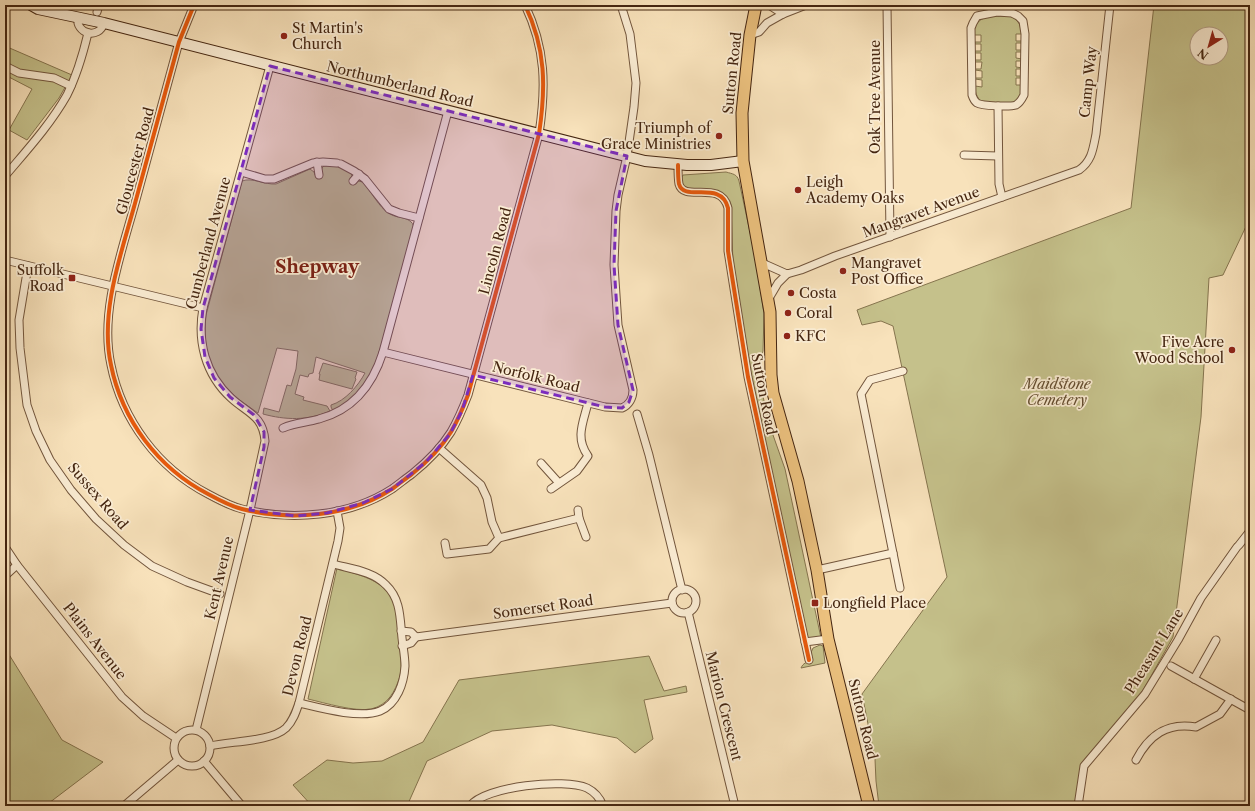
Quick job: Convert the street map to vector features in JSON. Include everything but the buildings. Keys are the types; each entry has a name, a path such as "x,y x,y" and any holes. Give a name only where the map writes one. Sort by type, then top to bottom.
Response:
{"main road":[{"name":"Sutton Road","path":"756,5 750,35 742,114 742,161 770,312 771,375 773,393 798,481 817,570 828,639 869,806"}],"street":[{"name":"Northumberland Road","path":"31,5 38,9 104,23 645,161 678,165 710,165 742,161"},
{"name":"Gloucester Road","path":"194,5 179,42 113,286 108,320 109,357 122,402 132,422 152,450 167,465 188,481 215,498 250,510"},
{"name":"Lincoln Road","path":"250,510 271,515 295,516 337,511 363,503 392,489 417,470 439,448 450,434 462,411 473,375 539,134 543,111 544,75 536,30 525,5"},
{"path":"621,5 630,34 636,83 627,156"},
{"path":"769,5 783,14"},
{"path":"750,35 759,32 767,23 783,14 806,5"},
{"name":"Oak Tree Avenue","path":"887,5 890,237"},
{"name":"Camp Way","path":"1089,161 1096,134 1110,5"},
{"path":"997,8 1012,13 1023,21 1025,34 1024,95 1021,102 1015,106 978,104 972,95 971,28 977,16 997,8"},
{"path":"78,17 77,20 80,27 88,34 94,34 99,31 103,27 104,23"},
{"path":"5,176 51,120 71,86 88,34"},
{"path":"5,66 19,73 54,78 71,86"},
{"name":"Cumberland Avenue","path":"264,432 258,419 230,397 220,386 211,372 205,357 201,340 201,320 203,308 270,66"},
{"path":"998,106 999,184 1002,197"},
{"path":"283,428 294,423 328,416 347,405 368,385 376,371 383,352 448,111"},
{"path":"964,155 998,156"},
{"name":"Norfolk Road","path":"383,352 588,403 618,408 627,405 632,396 633,390 618,325 614,264 617,205 627,156"},
{"name":"Mangravet Avenue","path":"787,274 1079,170 1089,161"},
{"path":"241,172 265,179 274,179 317,162 339,163 359,174 389,209 419,218"},
{"path":"317,162 320,175"},
{"name":"Sutton Road","path":"678,165 679,185 682,189 691,192 715,193 720,195 727,202 728,251 748,377 809,660"},
{"path":"353,181 359,174"},
{"path":"5,260 203,308"},
{"path":"760,262 787,274 778,283 768,300"},
{"name":"Sussex Road","path":"28,266 19,320 20,355 27,405 36,431 50,460 71,490 96,519 124,545 152,566 187,582 220,594"},
{"path":"900,588 861,394 870,380 903,372"},
{"path":"551,489 576,471 588,456 581,444 580,437 588,403"},
{"path":"637,414 649,455 682,590"},
{"name":"Kent Avenue","path":"196,730 250,510 264,447 264,432"},
{"path":"439,448 481,485 498,538"},
{"path":"541,463 559,483"},
{"path":"578,510 579,518 586,537"},
{"name":"Devon Road","path":"210,746 277,734 286,728 293,718 299,703 333,564 340,528 337,511"},
{"path":"445,543 447,554 488,549 498,538 579,518"},
{"name":"Pheasant Lane","path":"1078,806 1084,766 1145,694 1178,640 1201,598 1250,531"},
{"name":"Plains Avenue","path":"5,547 17,565 122,696 143,716 176,738"},
{"path":"817,570 893,553"},
{"path":"299,703 358,714 374,713 386,708 395,699 403,680 405,665 400,613 396,599 387,585 373,575 333,564"},
{"path":"5,576 17,565"},
{"path":"682,590 691,591 696,599 694,608 688,612 682,613 678,611 674,608 672,603 674,595 682,590"},
{"name":"Somerset Road","path":"402,646 412,643 416,637 672,603"},
{"name":"Marion Crescent","path":"688,612 735,806"},
{"name":"Somerset Road","path":"401,631 411,632 416,637"},
{"path":"805,642 828,639"},
{"path":"1194,679 1216,640"},
{"path":"1171,666 1250,710"},
{"path":"1136,760 1141,750 1149,740 1159,733 1174,726 1185,725 1196,727 1220,714 1231,699"},
{"path":"196,730 205,736 210,746 209,754 199,765 191,766 184,764 178,760 174,750 176,738 185,731 196,730"},
{"path":"124,806 178,760"},
{"path":"204,761 242,806"},
{"path":"470,806 479,798 500,791 524,786 550,784 573,785 586,788 597,795 603,806"}],"highlighted area":[{"path":"270,66 627,156 616,211 614,265 618,325 633,390 629,402 622,408 605,407 473,375 462,411 450,434 426,462 392,489 363,503 327,513 295,516 250,510 264,447 264,432 254,415 230,397 214,378 205,357 201,329 203,308"}],"green space":[{"name":"Maidstone Cemetery","path":"1154,5 1250,5 1250,218 1223,275 1209,278 1201,417 1173,637 1142,692 1081,764 1075,806 879,806 875,759 862,694 947,577 893,326 881,321 862,325 857,310 1131,208"},
{"path":"1009,16 1017,21 1022,31 1022,34 1016,34 1016,41 1022,41 1022,43 1016,43 1016,50 1022,50 1022,52 1016,52 1016,58 1022,59 1022,61 1016,61 1016,67 1023,69 1016,69 1016,76 1023,76 1023,78 1016,78 1016,85 1023,85 1023,93 1015,103 984,104 977,96 975,89 975,86 982,87 982,80 975,78 982,78 982,71 975,69 981,69 982,62 975,62 975,60 981,60 981,53 975,53 975,51 981,51 981,44 975,44 975,42 981,42 981,35 974,35 975,28 977,23 986,18"},
{"path":"5,46 72,75 59,98 27,140 9,130 32,89 5,75"},
{"path":"324,166 335,166 343,168 349,172 352,175 350,182 354,185 358,181 363,182 386,211 393,216 407,219 414,227 376,364 365,385 349,401 333,411 331,405 346,397 359,383 365,373 316,357 313,373 309,374 308,377 300,375 295,394 304,397 303,400 327,406 330,411 305,418 288,418 263,414 264,408 279,412 287,385 291,386 296,369 298,351 277,348 258,413 232,394 215,373 206,347 206,315 242,181 254,180 276,184 310,169 315,175 320,174"},
{"path":"726,172 736,176 739,181 756,260 764,314 763,351 757,374 773,435 785,469 821,638 810,640 806,637 750,374 733,264 731,205 727,198 684,188 681,179 683,175"},
{"path":"323,363 357,372 352,389 319,380 319,374"},
{"path":"337,568 366,577 379,584 390,595 397,610 400,634 401,674 390,697 382,704 371,709 364,710 349,708 308,699"},
{"path":"820,645 823,646 825,663 801,668 804,664 811,661 810,655 813,648"},
{"path":"5,648 62,740 103,762 45,806 5,806"},
{"path":"649,656 664,691 686,686 687,692 644,700 653,739 635,753 617,738 552,725 492,731 427,761 407,806 312,806 293,785 327,760 353,763 382,761 423,742 459,680"}],"cycle path":[{"path":"194,5 179,42 119,258 110,301 108,323 108,344 111,365 116,385 133,423 158,456 173,471 190,483 233,506 261,513 280,515 319,514 339,511 357,506 392,489 418,469 443,444 460,414 468,395 539,134 543,100 541,53 532,21 525,5"},
{"path":"678,165 679,184 682,189 688,192 711,193 718,195 724,199 728,208 728,251 748,377 809,660"}],"place":[{"name":"St Martin's Church","path":"284,36"},
{"name":"Triumph of Grace Ministries","path":"719,136"},
{"name":"Leigh Academy Oaks","path":"798,190"},
{"name":"Mangravet Post Office","path":"843,271"},
{"name":"Suffolk Road","path":"72,278"},
{"name":"Costa","path":"791,293"},
{"name":"Coral","path":"788,313"},
{"name":"KFC","path":"787,336"},
{"name":"Five Acre Wood School","path":"1232,350"},
{"name":"Longfield Place","path":"815,603"}],"district":[{"name":"Shepway","path":"317,267"}]}
